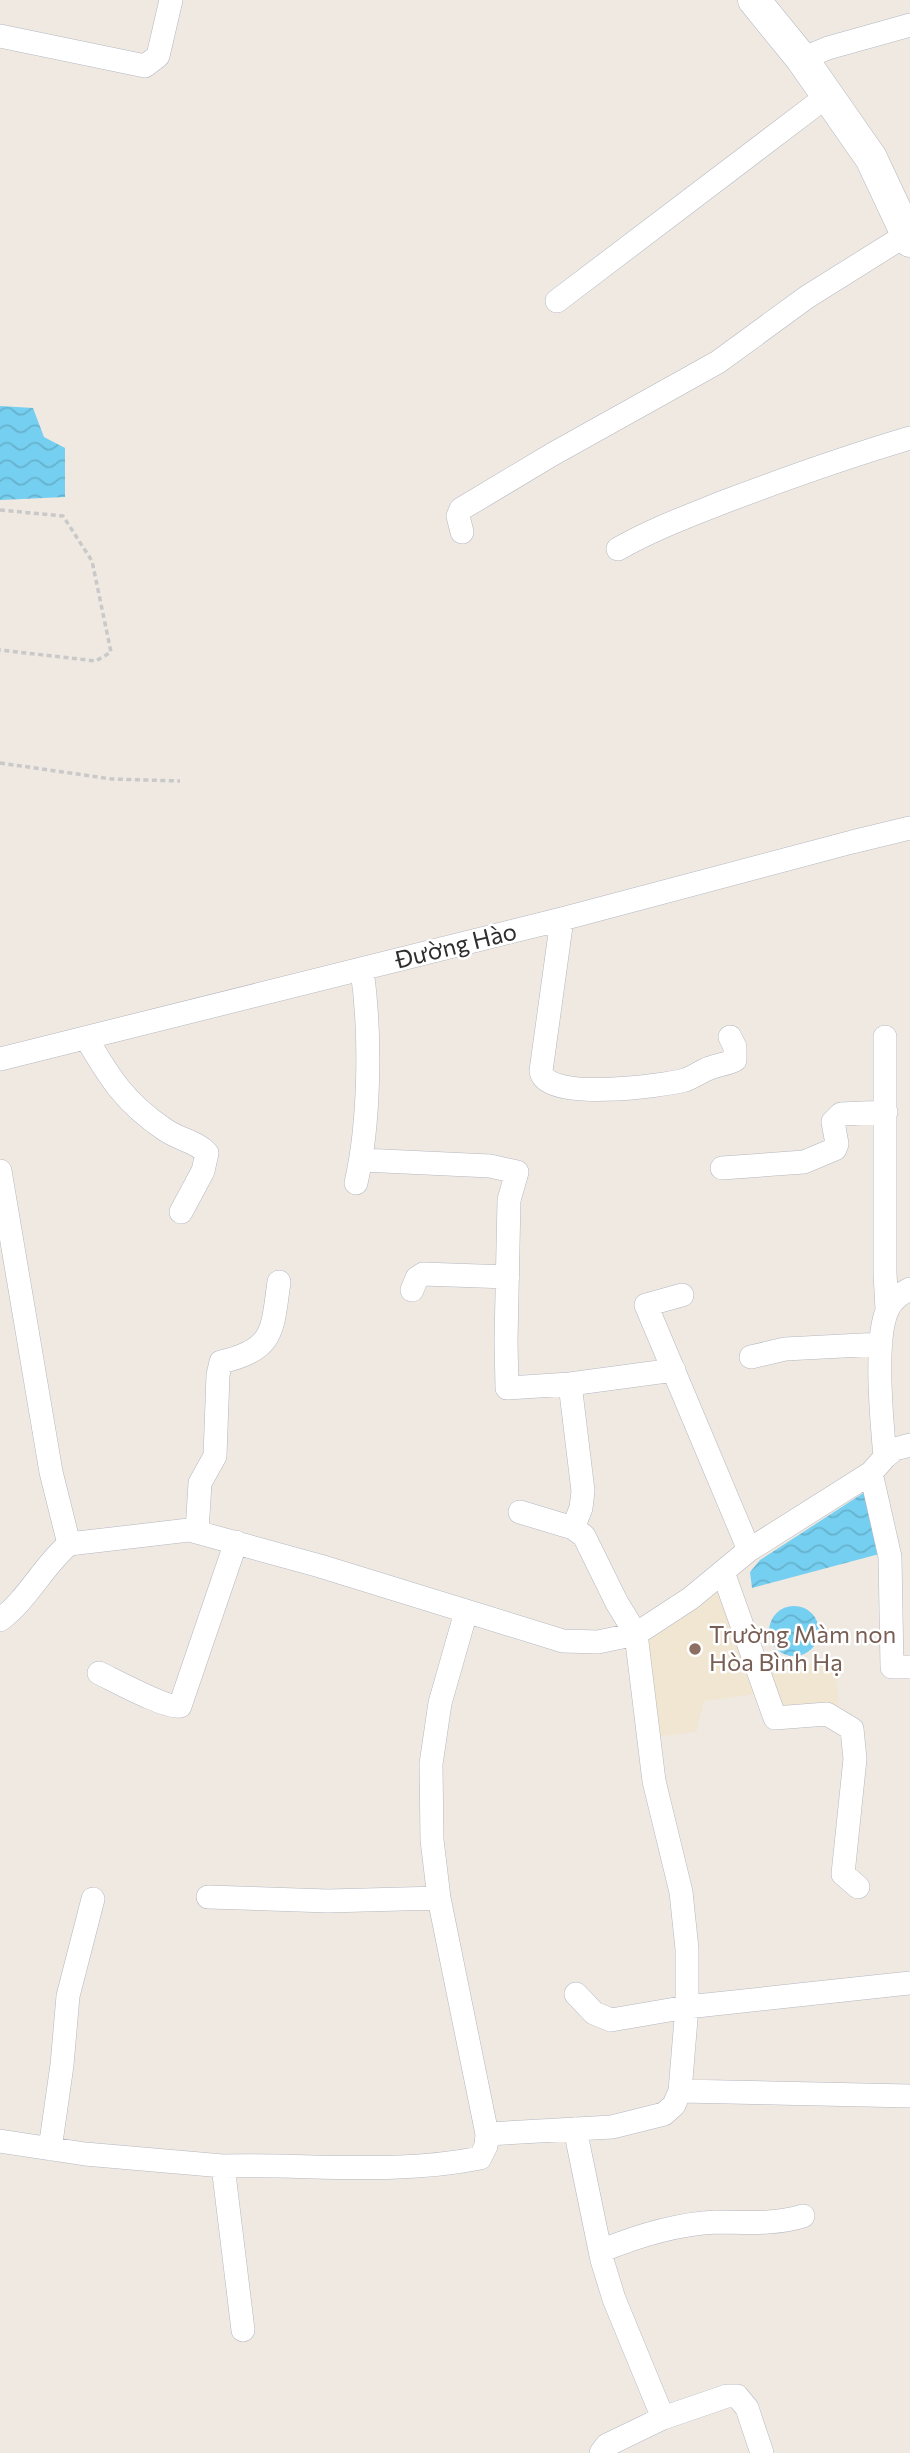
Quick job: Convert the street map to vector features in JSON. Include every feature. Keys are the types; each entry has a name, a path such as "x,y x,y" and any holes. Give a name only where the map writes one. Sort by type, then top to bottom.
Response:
{"main road":[{"path":"754,0 802,58 871,159 908,238"}],"street":[{"path":"0,36 145,66 159,56 172,0"},
{"path":"802,58 910,25"},
{"path":"557,301 827,96"},
{"path":"462,532 458,516 461,509 553,453 718,362 807,297 908,238"},
{"path":"618,549 646,533 751,492 910,438"},
{"name":"Đường Hào","path":"0,1059 362,970 910,828"},
{"path":"562,919 541,1072 546,1082 569,1088 595,1090 683,1080 736,1060 735,1047 730,1037"},
{"path":"356,1183 362,1160 366,1082 366,997 362,970"},
{"path":"885,1037 887,1309 881,1335 878,1465 890,1556 892,1667 910,1667"},
{"path":"86,1038 111,1081 130,1104 164,1130 201,1147 207,1153 203,1171 181,1212"},
{"path":"722,1168 788,1164 812,1159 835,1149 837,1144 833,1122 841,1114 886,1112"},
{"path":"362,1160 490,1166 517,1172 509,1200 506,1341 508,1388 570,1384 674,1370"},
{"path":"0,1171 51,1472 69,1544"},
{"path":"412,1290 417,1278 423,1274 508,1277"},
{"path":"198,1532 200,1483 215,1456 218,1376 221,1362 256,1351 268,1336 279,1282"},
{"path":"887,1309 902,1292 910,1289"},
{"path":"682,1295 646,1305 748,1550"},
{"path":"751,1357 785,1349 881,1344"},
{"path":"570,1384 583,1491 581,1508 573,1528"},
{"path":"0,1619 33,1586 54,1557 69,1544 189,1530 563,1641 598,1642 636,1634 691,1598 748,1550 878,1465 895,1448 910,1445"},
{"path":"487,2134 612,2127 664,2115 674,2105 680,2091 687,2007 687,1949 681,1892 654,1782 636,1634 617,1603 584,1536 573,1528 520,1512"},
{"path":"99,1673 163,1703 180,1706 236,1542"},
{"path":"723,1572 775,1718 827,1714 852,1729 855,1759 843,1874 858,1887"},
{"path":"0,2141 50,2149 223,2166 399,2168 450,2164 481,2158 487,2134 439,1898 432,1840 431,1764 440,1703 466,1612"},
{"path":"208,1898 328,1901 439,1898"},
{"path":"50,2149 62,2065 68,1996 93,1899"},
{"path":"576,1994 594,2013 611,2020 687,2007 910,1983"},
{"path":"680,2091 910,2096"},
{"path":"575,2129 600,2251 614,2299 663,2417"},
{"path":"223,2166 243,2330"},
{"path":"600,2251 637,2236 695,2224 785,2222 803,2216"},
{"path":"601,2453 607,2445 663,2417 727,2396 737,2396 747,2408 762,2453"}],"path":[{"path":"0,510 64,516 92,561 111,652 96,661 0,650"},
{"path":"0,763 112,779 180,781"}],"shaded area":[{"name":"Trường Màm non Hòa Bình Hạ","path":"718,1578 757,1677 835,1659 839,1710 779,1713 772,1692 704,1701 696,1732 653,1737 643,1639"}],"water":[{"path":"0,406 33,408 44,437 65,448 65,497 0,500"},
{"path":"868,1490 883,1553 752,1588 750,1572 760,1560"},
{"path":"794,1606 812,1613 819,1631 812,1649 794,1656 776,1649 769,1631 776,1613"}],"place":[{"name":"Trường Màm non Hòa Bình Hạ","path":"695,1649"}]}
